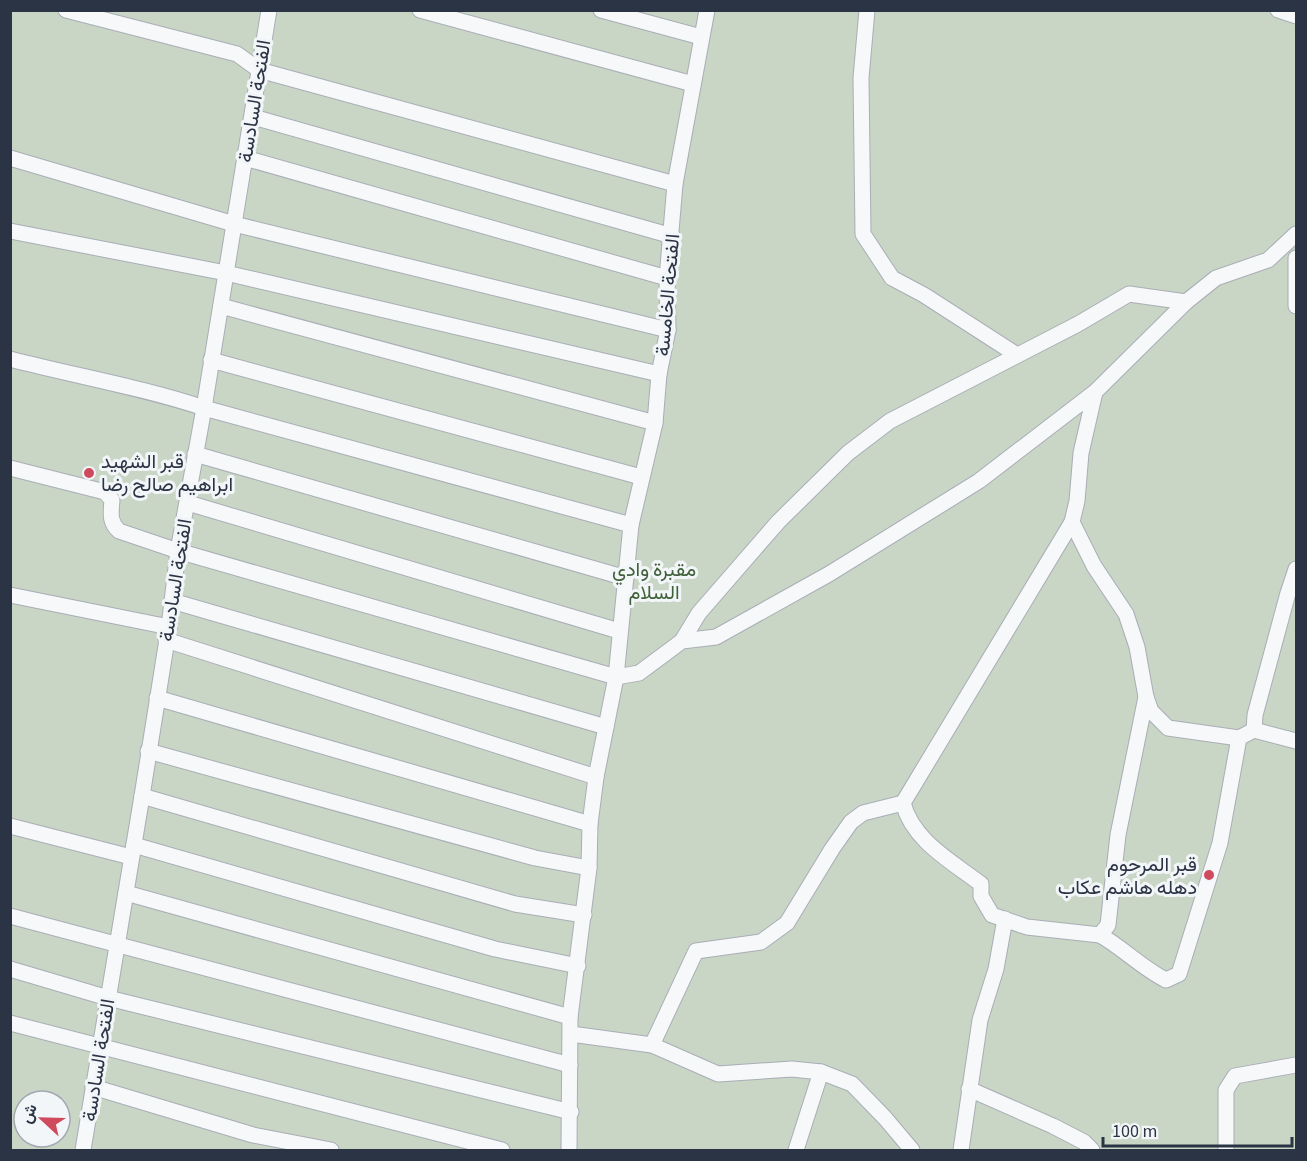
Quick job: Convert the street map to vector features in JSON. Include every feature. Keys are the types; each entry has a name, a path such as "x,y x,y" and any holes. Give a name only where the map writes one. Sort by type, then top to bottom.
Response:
{"street":[{"path":"66,10 237,54 259,70 675,184"},
{"name":"الفتحة السادسة","path":"83,1150 142,796 178,550 188,503 269,10"},
{"path":"420,10 693,84"},
{"path":"601,10 701,37"},
{"name":"الفتحة الخامسة","path":"569,1150 570,1017 589,868 590,824 596,777 616,677 631,525 655,423 659,374 668,330 667,278 675,184 707,10"},
{"path":"867,10 861,78 863,234 892,279 924,295 1017,355"},
{"path":"1278,10 1296,16"},
{"path":"252,117 672,236"},
{"path":"10,158 234,224 668,330"},
{"path":"245,158 667,278"},
{"path":"10,231 226,273 659,374"},
{"path":"682,641 716,637 830,574 979,481 1095,392 1186,302 1216,278 1268,260 1296,234"},
{"path":"1296,258 1296,306"},
{"path":"10,468 105,492 112,500 112,525 118,531 616,677 639,673 682,641 699,613 778,522 848,453 890,421 1077,324 1129,294 1186,302"},
{"path":"221,306 655,423"},
{"path":"10,359 160,393 204,408 631,525"},
{"path":"212,360 641,477"},
{"path":"652,1045 696,951 761,942 787,923 851,822 863,813 903,803 1072,522 1077,501 1081,453 1095,392"},
{"path":"195,454 626,578"},
{"path":"188,503 619,631"},
{"path":"1072,522 1094,566 1126,614 1137,647 1146,697 1151,711 1168,728 1239,738 1254,730 1296,741"},
{"path":"1254,730 1256,715 1296,569"},
{"path":"10,595 167,634 596,777"},
{"path":"172,602 606,727"},
{"path":"1100,935 1108,925 1118,835 1146,697"},
{"path":"157,698 590,824"},
{"path":"903,803 907,819 927,843 981,884 981,896 992,915 1027,927 1100,935 1166,980 1179,974 1220,843 1239,738"},
{"path":"148,751 535,858 589,868"},
{"path":"142,796 515,904 584,915"},
{"path":"10,826 132,851 495,949 578,966"},
{"path":"126,893 570,1017"},
{"path":"10,916 570,1065"},
{"path":"961,1150 980,1020 996,969 1005,919"},
{"path":"10,969 108,998 571,1112"},
{"path":"10,1023 502,1150"},
{"path":"570,1034 652,1045 718,1074 792,1070 821,1072 852,1084 912,1150"},
{"path":"1226,1150 1226,1090 1235,1076 1296,1065"},
{"path":"796,1150 821,1072"},
{"path":"93,1087 253,1135 331,1150"},
{"path":"969,1089 1053,1126 1084,1142 1092,1150"}],"green space":[{"name":"مقبرة وادي السلام","path":"10,11 1296,11 1296,1150 11,1150"}],"place":[{"name":"قبر الشهيد ابراهيم صالح رضا","path":"89,473"},
{"name":"قبر المرحوم دهله هاشم عكاب","path":"1209,875"}]}
